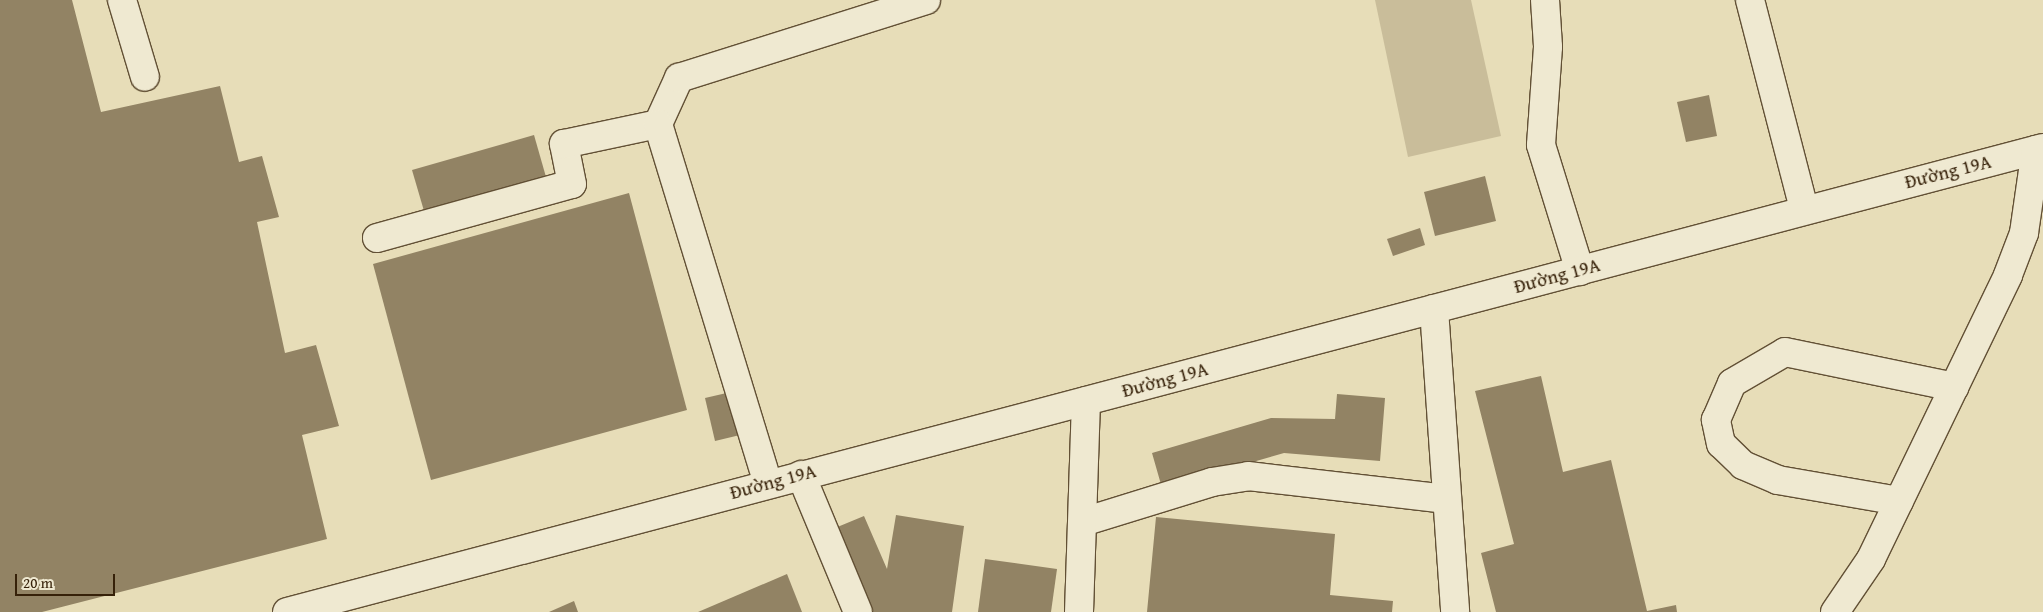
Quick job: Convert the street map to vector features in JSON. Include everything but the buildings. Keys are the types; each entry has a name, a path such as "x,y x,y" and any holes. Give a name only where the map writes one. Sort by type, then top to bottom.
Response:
{"street":[{"path":"122,0 145,77"},
{"path":"768,484 658,124 680,78 926,0"},
{"path":"1545,0 1548,47 1541,146 1580,271"},
{"path":"1750,0 1804,209"},
{"path":"377,238 572,184 564,144 658,124"},
{"path":"1835,612 1871,559 1954,387 2024,233 2039,149"},
{"name":"Đường 19A","path":"288,612 801,475 1580,271 1804,209 2039,149"},
{"path":"1434,309 1454,612"},
{"path":"1899,501 1778,480 1743,465 1721,444 1716,420 1732,383 1785,352 1954,387"},
{"path":"1079,612 1086,400"},
{"path":"801,475 858,612"},
{"path":"1082,522 1212,482 1248,476 1447,499"}],"shaded area":[{"path":"1375,0 1471,0 1501,136 1408,157"}]}
